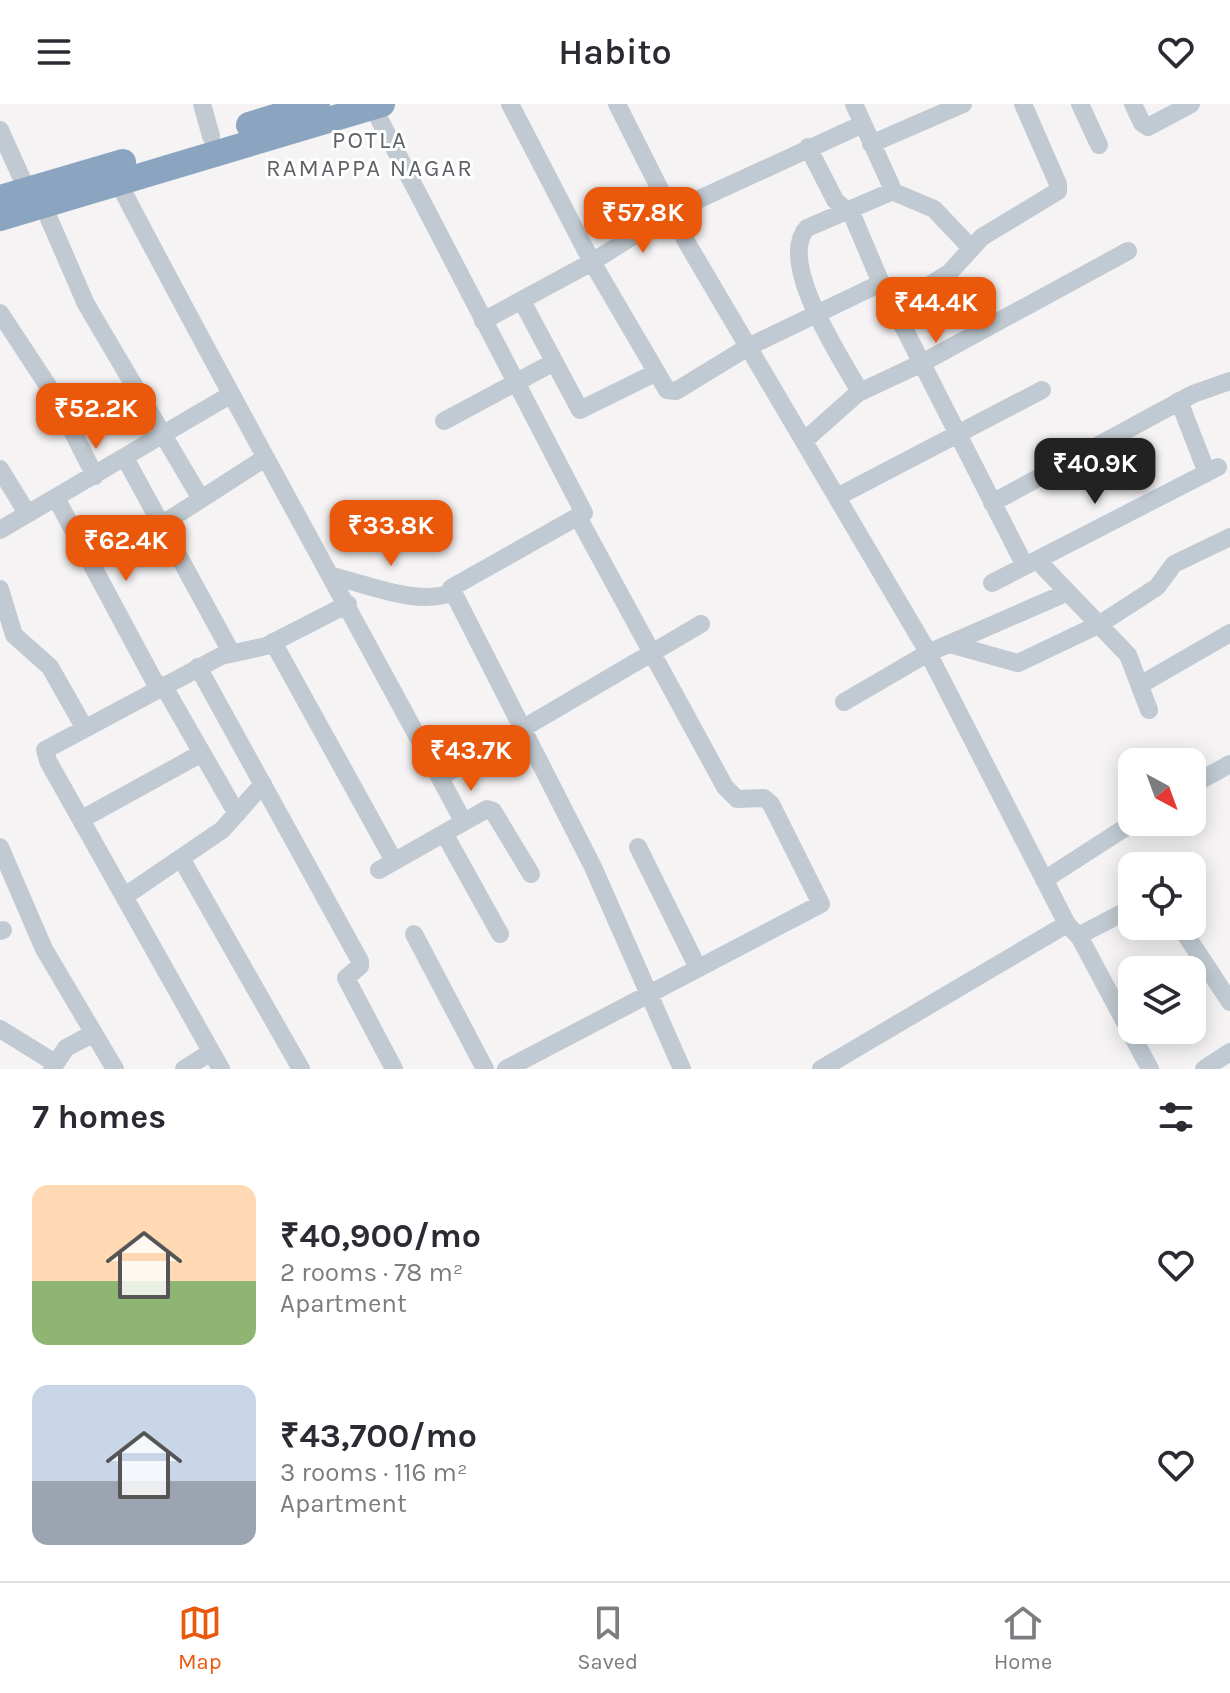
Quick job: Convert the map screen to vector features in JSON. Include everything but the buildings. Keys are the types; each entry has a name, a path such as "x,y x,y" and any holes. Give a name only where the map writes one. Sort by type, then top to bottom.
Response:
{"highway":[{"path":"0,218 35,198 211,136 317,104"},
{"path":"0,198 35,198 118,182 377,105"}],"street":[{"path":"202,104 211,136"},
{"path":"510,104 592,262 664,388 676,391 748,347 881,283"},
{"path":"617,104 671,212 928,653 1044,880 1150,1069"},
{"path":"854,104 893,191 934,209 971,248"},
{"path":"871,144 963,104"},
{"path":"894,308 929,288 982,237 1058,191 1058,184 1023,104"},
{"path":"1080,104 1099,145"},
{"path":"1133,104 1142,123 1148,127 1191,104"},
{"path":"377,105 483,321 584,513 451,588 593,867 682,1069"},
{"path":"483,321 592,262 671,212 863,124"},
{"path":"0,130 86,304 201,499"},
{"path":"808,147 835,200 847,210 992,503 1031,563 1068,592 1128,655 1149,710"},
{"path":"118,182 230,395 348,604 463,821"},
{"path":"860,392 817,314 800,268 801,237 807,228 893,191"},
{"path":"804,441 860,392 922,363 1128,251"},
{"path":"522,301 578,408 583,411 655,373"},
{"path":"0,313 54,395 95,476"},
{"path":"444,421 554,362"},
{"path":"992,503 1204,388 1230,381"},
{"path":"837,497 1042,390"},
{"path":"0,530 230,395"},
{"path":"992,583 1212,470 1179,401"},
{"path":"125,458 231,652"},
{"path":"161,525 265,458"},
{"path":"0,469 27,513"},
{"path":"56,498 237,814"},
{"path":"506,1069 647,993 814,911 821,900 771,804 764,798 737,799 725,787 578,517"},
{"path":"950,644 1018,663 1100,624 1157,587 1174,564 1230,537"},
{"path":"332,576 422,597 441,597 453,592"},
{"path":"0,589 14,635 50,667 84,727"},
{"path":"844,702 928,653 1068,592"},
{"path":"221,1069 48,761 45,750 198,667 231,652 254,651 348,604"},
{"path":"440,777 701,624"},
{"path":"1140,685 1230,633"},
{"path":"273,642 387,866 463,821 491,809 531,874"},
{"path":"198,667 360,961 360,966 346,978 394,1069"},
{"path":"82,819 202,753"},
{"path":"1206,777 1230,764"},
{"path":"125,896 182,860 237,814 263,784"},
{"path":"1044,880 1118,832"},
{"path":"444,833 500,934"},
{"path":"0,847 37,936 115,1069"},
{"path":"638,847 698,968"},
{"path":"182,860 301,1069"},
{"path":"821,1069 1073,930 1118,913"},
{"path":"414,934 485,1069"},
{"path":"1189,940 1230,1002"},
{"path":"0,1029 53,1066 66,1048 94,1033"},
{"path":"184,1069 211,1052"},
{"path":"1204,1069 1230,1052"}],"district":[{"name":"POTLA RAMAPPA NAGAR","path":"370,154"}]}
